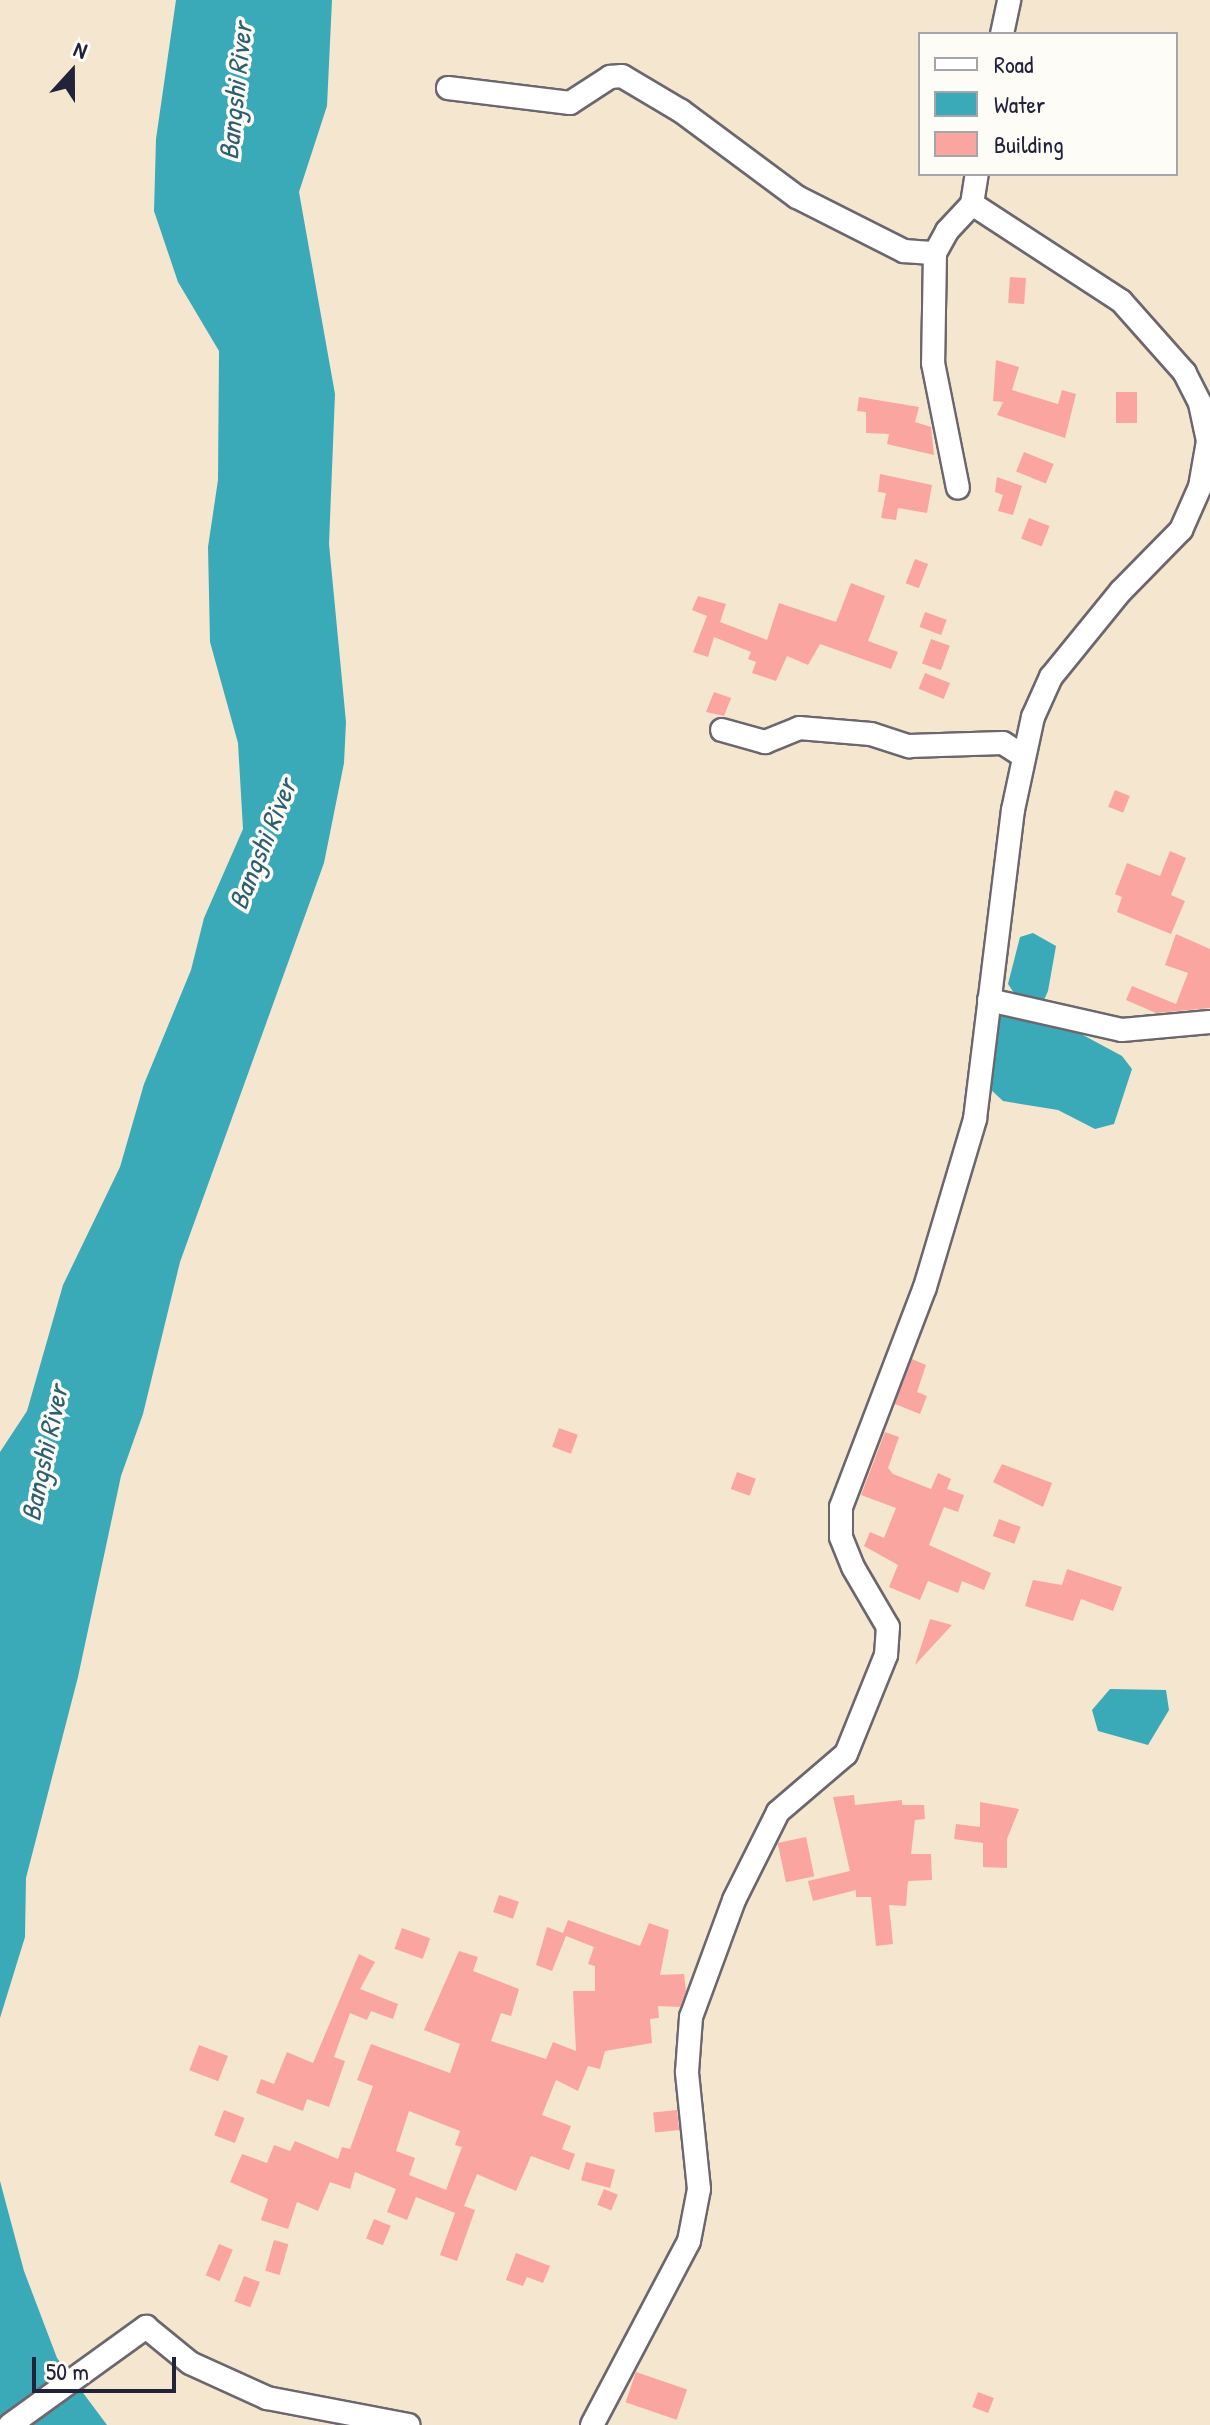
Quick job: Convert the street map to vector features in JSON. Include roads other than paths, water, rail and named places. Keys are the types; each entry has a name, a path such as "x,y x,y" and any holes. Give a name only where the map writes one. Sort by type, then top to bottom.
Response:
{"street":[{"path":"1002,32 1009,0"},
{"path":"448,88 570,103 610,77 622,76 681,111 797,197 904,251 935,253"},
{"path":"958,488 933,363 935,253 947,231 972,204 977,176"},
{"path":"592,2425 689,2241 699,2189 687,2072 691,2017 734,1900 778,1812 846,1754 878,1684 888,1627 853,1567 841,1537 841,1507 960,1180 975,1119 1023,756 1051,677 1121,591 1181,530 1200,487 1208,441 1200,403 1185,373 1142,322 1121,301 972,204"},
{"path":"722,730 765,742 777,733 799,728 871,734 909,746 1003,743 1023,756"},
{"path":"989,1000 1122,1030 1210,1022"},
{"path":"10,2425 119,2342 146,2327 190,2363 267,2398 408,2425"}],"water":[{"name":"Bangshi River","path":"176,0 332,0 327,106 299,192 335,394 329,544 346,722 344,763 324,863 180,1262 143,1414 121,1476 78,1677 26,1878 25,1937 0,2018 0,1452 27,1411 63,1285 120,1167 144,1084 191,970 204,918 243,829 238,743 210,642 208,547 218,480 219,351 178,282 154,211 156,139"},
{"path":"1033,933 1056,946 1048,991 1044,1000 1034,1002 1018,999 1008,984 1020,937"},
{"path":"1014,1015 1070,1028 1122,1056 1132,1069 1114,1124 1095,1129 1058,1110 1003,1101 989,1088 992,1034 1000,1016"},
{"path":"1110,1689 1166,1690 1169,1710 1148,1745 1098,1731 1092,1710"},
{"path":"0,2181 24,2271 57,2358 107,2425 0,2425"}]}
